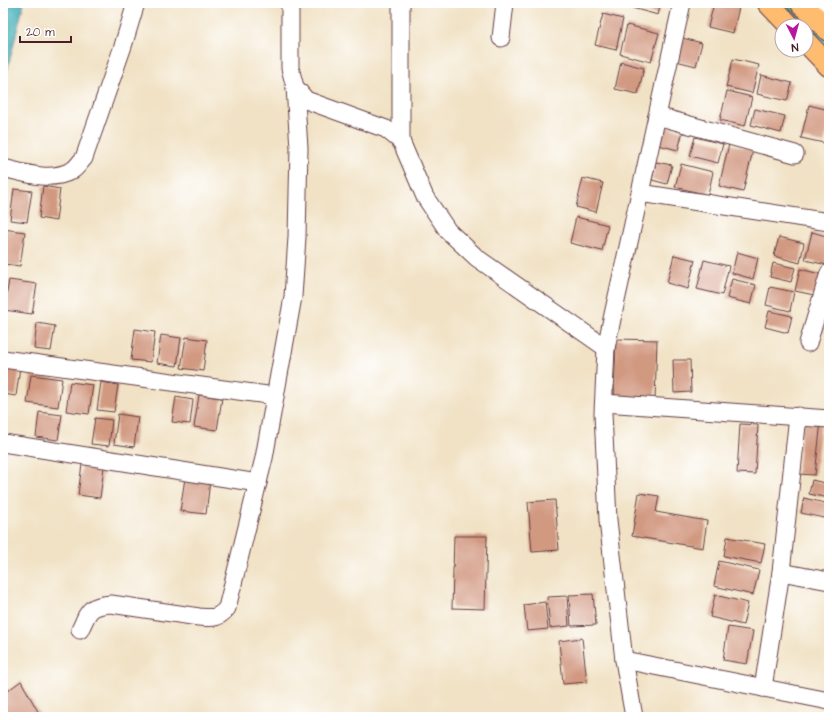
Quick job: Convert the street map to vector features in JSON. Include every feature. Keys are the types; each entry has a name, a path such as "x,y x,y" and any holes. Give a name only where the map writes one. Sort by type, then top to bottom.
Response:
{"main road":[{"path":"768,3 782,18"},
{"path":"805,7 829,31"},
{"path":"814,50 829,66"}],"street":[{"path":"3,168 27,174 52,177 72,171 84,158 123,46 136,3"},
{"path":"80,630 89,610 99,605 112,604 214,618 222,614 227,608 231,597 264,458 293,297 297,237 299,148 295,87 290,68 290,3"},
{"path":"401,3 401,141 425,197 448,231 478,258 606,348"},
{"path":"501,38 505,3"},
{"path":"634,717 624,660 608,520 603,414 606,348 682,3"},
{"path":"805,7 829,12"},
{"path":"295,87 306,100 386,129 401,141"},
{"path":"657,116 796,154"},
{"path":"640,193 829,222"},
{"path":"808,343 829,273"},
{"path":"3,359 275,396"},
{"path":"604,403 829,419"},
{"path":"763,688 781,572 798,416"},
{"path":"3,443 258,483"},
{"path":"781,572 829,581"},
{"path":"624,660 829,701"}],"water":[{"path":"3,3 24,3 5,79 3,79"}],"building":[{"path":"633,3 661,3 658,15 632,8"},
{"path":"714,3 740,3 733,33 708,27"},
{"path":"603,14 623,19 616,50 595,45"},
{"path":"627,25 659,33 651,62 620,54"},
{"path":"678,37 702,43 696,66 672,60"},
{"path":"733,59 759,65 752,93 726,87"},
{"path":"621,62 644,68 638,94 615,89"},
{"path":"761,75 792,83 787,101 757,94"},
{"path":"727,91 752,97 745,126 720,120"},
{"path":"809,105 829,110 829,124 824,143 801,138"},
{"path":"755,109 785,116 781,133 751,125"},
{"path":"659,125 683,131 678,150 654,144"},
{"path":"695,137 723,144 718,163 690,156"},
{"path":"729,144 753,150 743,192 719,186"},
{"path":"656,162 672,165 667,184 652,180"},
{"path":"681,164 713,172 708,195 675,187"},
{"path":"3,177 8,177 5,193 3,193"},
{"path":"583,178 603,183 596,212 576,207"},
{"path":"43,186 60,189 56,221 39,218"},
{"path":"14,189 32,191 27,222 10,220"},
{"path":"576,217 608,225 602,251 570,243"},
{"path":"3,229 25,232 20,266 3,264"},
{"path":"812,232 829,237 829,257 827,265 805,260"},
{"path":"779,237 804,243 800,263 774,256"},
{"path":"737,252 758,258 753,279 732,273"},
{"path":"674,255 695,260 688,289 667,283"},
{"path":"704,260 729,266 722,295 697,289"},
{"path":"773,263 795,268 791,282 770,277"},
{"path":"800,269 824,275 819,296 795,291"},
{"path":"732,279 756,285 751,304 727,298"},
{"path":"9,280 37,284 32,314 4,310"},
{"path":"770,287 794,292 790,311 766,305"},
{"path":"769,311 792,316 788,333 765,327"},
{"path":"37,323 55,326 51,351 34,349"},
{"path":"135,329 155,332 151,362 131,360"},
{"path":"161,335 181,338 177,366 157,363"},
{"path":"186,337 207,340 203,371 181,368"},
{"path":"616,339 657,340 655,399 614,398"},
{"path":"673,360 690,360 691,392 674,393"},
{"path":"3,365 20,367 16,396 3,394"},
{"path":"31,375 62,379 58,407 27,403"},
{"path":"70,382 93,385 89,414 66,411"},
{"path":"101,382 118,385 114,412 97,410"},
{"path":"199,395 222,398 217,430 194,427"},
{"path":"176,397 193,400 190,424 172,422"},
{"path":"39,412 62,415 58,440 36,437"},
{"path":"118,414 138,417 134,447 114,444"},
{"path":"95,418 112,420 109,446 91,444"},
{"path":"803,419 821,421 815,475 797,474"},
{"path":"740,424 758,425 755,474 737,473"},
{"path":"82,464 104,467 100,498 78,495"},
{"path":"185,478 210,481 206,514 180,511"},
{"path":"812,480 829,484 829,498 809,494"},
{"path":"639,493 659,496 656,512 707,521 703,548 632,536"},
{"path":"804,498 829,504 829,519 801,513"},
{"path":"555,500 559,550 532,552 528,502"},
{"path":"454,536 487,536 485,609 452,608"},
{"path":"727,537 765,544 761,563 724,556"},
{"path":"719,561 759,570 753,595 714,586"},
{"path":"593,594 596,625 571,626 569,595"},
{"path":"715,595 748,603 743,625 710,617"},
{"path":"567,596 569,626 550,628 547,597"},
{"path":"545,602 548,629 527,631 524,605"},
{"path":"728,627 753,631 747,664 723,660"},
{"path":"582,638 587,682 563,684 559,641"},
{"path":"21,681 41,717 3,716 3,694"}],"waterway":[{"path":"784,3 798,18"},
{"path":"814,34 829,50"}]}
